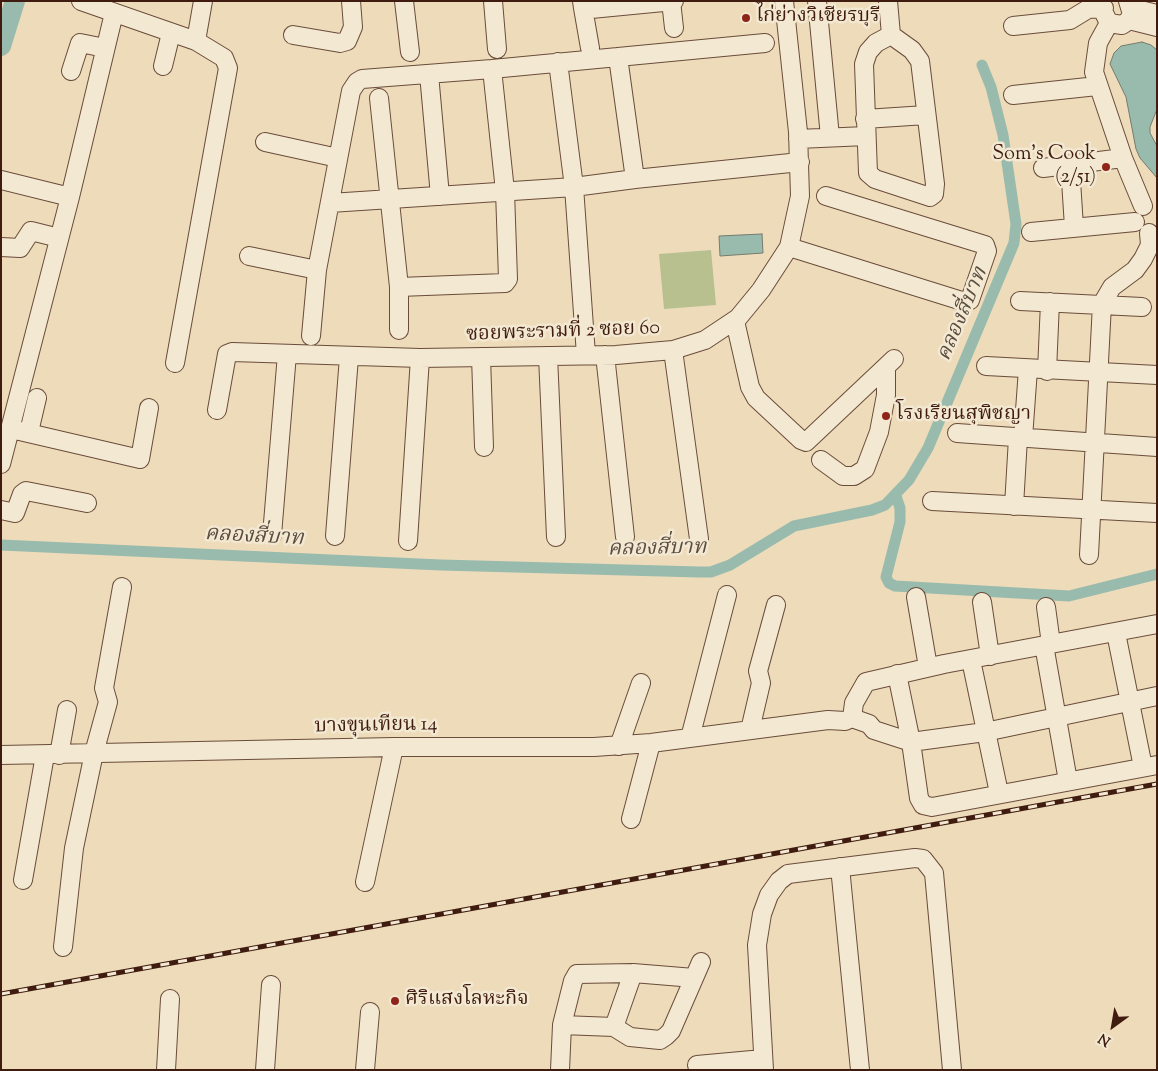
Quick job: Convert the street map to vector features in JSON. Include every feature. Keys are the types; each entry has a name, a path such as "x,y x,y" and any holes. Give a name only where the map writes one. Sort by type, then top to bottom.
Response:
{"street":[{"path":"81,1 196,42 224,58 228,68 175,363"},
{"path":"196,42 203,1"},
{"path":"293,35 340,43 346,41 353,27 350,1"},
{"path":"404,1 410,52"},
{"path":"493,1 497,49"},
{"path":"590,48 583,5 672,1 674,28"},
{"name":"ซอยพระรามที่ 2 ซอย 60","path":"217,410 227,354 232,352 420,358 605,355 673,350 705,340 735,321 761,290 789,247 800,196 800,162 784,1"},
{"path":"817,1 830,137"},
{"path":"888,1 891,35 912,50 920,61 935,184 934,194 930,197 872,178 868,170 864,64 868,52 876,43 891,35"},
{"path":"1012,26 1070,20 1088,9 1107,11"},
{"path":"1107,11 1117,26 1129,10"},
{"path":"1129,10 1157,14"},
{"path":"1129,10 1157,27"},
{"path":"1089,555 1093,442 1102,304 1112,287 1135,270 1143,259 1150,245 1153,231 1140,230 1145,212 1097,86 1094,59 1107,11"},
{"path":"1,464 70,197 114,13"},
{"path":"163,66 171,33"},
{"path":"72,71 80,43 105,48"},
{"path":"311,336 317,270 351,92 357,82 362,79 492,69 765,43"},
{"path":"618,57 634,178"},
{"path":"558,62 574,187 586,355"},
{"path":"399,287 507,281 510,276 505,191 492,69"},
{"path":"429,74 440,196"},
{"path":"1013,95 1097,86"},
{"path":"378,98 399,287 399,330"},
{"path":"865,119 926,115"},
{"path":"798,140 866,136"},
{"path":"265,142 338,158"},
{"path":"1042,168 1123,158"},
{"path":"330,204 574,187 634,178 800,162"},
{"path":"1070,165 1074,227"},
{"path":"1,180 70,197"},
{"path":"789,247 962,301 970,300 987,251 985,246 826,196"},
{"path":"1031,232 1074,227 1145,212"},
{"path":"1,246 20,248 31,231 59,238"},
{"path":"249,256 317,270"},
{"path":"1020,301 1142,307"},
{"path":"1047,371 1050,302"},
{"path":"735,321 750,387 756,398 804,442 809,442 890,363 879,432 865,469 854,476 843,476 821,460"},
{"path":"673,350 699,539"},
{"path":"272,535 287,354"},
{"path":"605,355 625,536"},
{"path":"548,356 556,537"},
{"path":"336,536 349,357"},
{"path":"481,357 484,446"},
{"path":"408,541 420,358"},
{"path":"986,366 1097,374 1157,375"},
{"path":"1014,506 1028,370"},
{"path":"29,432 37,398"},
{"path":"11,428 138,467 149,408"},
{"path":"957,434 1157,447"},
{"path":"1,510 15,513 22,494 26,491 87,503"},
{"path":"932,501 1157,513"},
{"path":"63,947 74,848 94,753 108,702 104,688 122,587"},
{"path":"690,738 726,595"},
{"path":"916,597 928,667"},
{"path":"982,602 990,656"},
{"path":"750,730 760,683 758,672 776,605"},
{"path":"1046,607 1055,716 1068,781"},
{"path":"1157,624 928,667 866,682 854,703 841,720 869,724 874,730 911,742 984,732 1157,696"},
{"path":"898,674 911,742 918,798 923,805 932,807 998,793 1150,766 1130,701 1116,633"},
{"path":"971,660 984,732 998,793"},
{"path":"619,746 641,683"},
{"path":"23,880 52,755 67,710"},
{"name":"บางขุนเทียน 14","path":"1,755 394,747 619,746 841,720"},
{"path":"631,819 651,743"},
{"path":"365,882 394,747"},
{"path":"697,1065 764,1064 756,945 760,922 769,895 778,881 788,874 915,858 923,859 930,865 934,874 952,1070"},
{"path":"840,867 860,1070"},
{"path":"562,1025 614,1028 630,1037 660,1040 670,1031 702,962"},
{"path":"560,1062 562,1025 573,981 577,974 633,973 694,978"},
{"path":"614,1028 633,973"},
{"path":"265,1070 271,985"},
{"path":"166,1070 170,999"},
{"path":"365,1070 370,1012"}],"green space":[{"path":"711,250 716,305 664,309 659,254"}],"shaded area":[{"path":"1142,42 1151,45 1157,50 1157,109 1150,127 1150,133 1157,146 1157,178 1140,158 1136,149 1126,97 1110,64 1114,53 1121,46"},
{"path":"762,234 763,253 720,256 719,236"}],"waterway":[{"path":"1,46 15,1"},
{"name":"คลองสี่บาท","path":"1,545 441,565 711,572 730,565 794,526 872,510 885,505 909,480 928,448 1014,243 1016,224 1003,135 991,87 982,65"},
{"path":"896,496 900,508 900,522 886,577 889,583 895,586 1069,596 1157,574"}],"railway":[{"path":"1,994 1157,784"}],"place":[{"name":"ไก่ย่างวิเชียรบุรี","path":"746,18"},
{"name":"Som's Cook (2/51)","path":"1106,167"},
{"name":"โรงเรียนสุพิชญา","path":"886,416"},
{"name":"ศิริแสงโลหะกิจ","path":"395,1001"}]}
